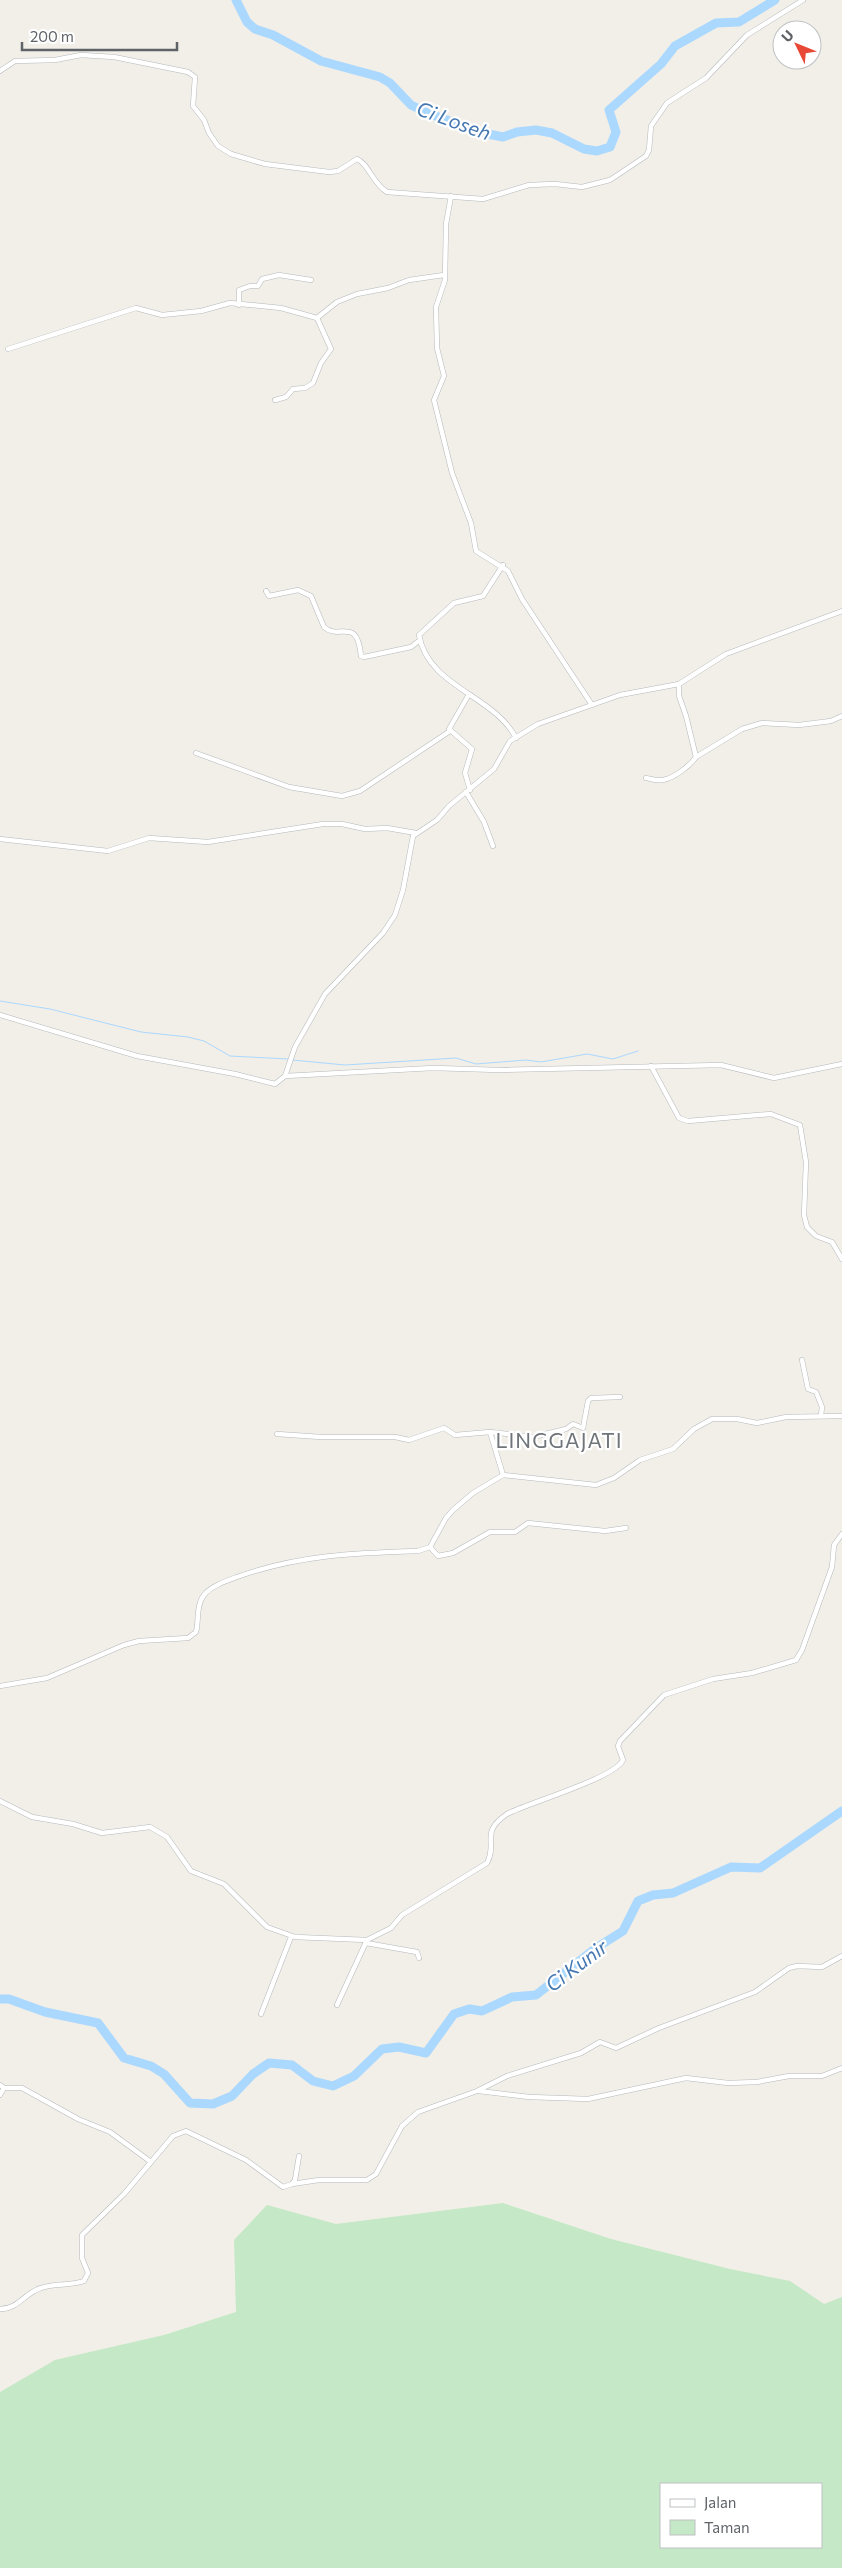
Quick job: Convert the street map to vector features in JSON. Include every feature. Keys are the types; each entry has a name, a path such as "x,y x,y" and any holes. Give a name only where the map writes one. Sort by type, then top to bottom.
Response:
{"street":[{"path":"0,71 15,61 54,60 81,55 114,57 188,72 195,77 193,106 195,112 204,120 214,143 230,154 265,164 329,172 338,171 356,159 362,162 378,185 387,192 486,199 529,185 582,186 600,183 620,174 646,156 649,150 651,126 667,103 706,78 747,35 802,0"},
{"path":"451,196 446,224 444,275 436,307 437,348 444,376 436,392 435,410 442,430 452,473 471,523 476,551 485,558 503,566 508,571 522,599 592,704"},
{"path":"239,305 239,290 250,286 258,286 262,279 274,275 310,280"},
{"path":"317,318 337,302 358,294 388,288 409,280 444,275"},
{"path":"8,349 136,308 162,315 201,311 226,303 281,308 317,318 331,345 330,351 321,363 313,383 305,388 292,389 286,397 275,400"},
{"path":"503,566 483,596 454,603 419,635 422,651 455,687 504,719 516,738"},
{"path":"266,592 269,596 298,590 311,596 324,627 327,630 351,631 356,634 361,656 364,657 410,646 420,640"},
{"path":"0,1016 137,1056 235,1074 270,1085 280,1082 285,1076 292,1055 325,994 383,933 395,915 403,890 410,847 416,833 437,820 494,769 507,744 547,720 592,704 620,695 679,684 726,654 842,611"},
{"path":"679,684 679,696 696,757"},
{"path":"450,730 449,727 468,696"},
{"path":"646,778 656,780 669,778 690,765 696,757 742,730 762,723 799,725 831,721 842,716"},
{"path":"196,753 289,787 342,796 360,791 450,730"},
{"path":"450,730 472,751 465,773 468,791 484,822 493,846"},
{"path":"0,839 108,851 149,838 208,842 323,824 342,824 365,829 387,828 416,833"},
{"path":"285,1076 433,1068 499,1070 726,1066 774,1078 842,1064"},
{"path":"651,1066 679,1118 688,1121 771,1114 800,1126 806,1162 804,1215 806,1227 816,1236 827,1239 836,1246 842,1259"},
{"path":"802,1360 808,1389 816,1392 820,1401 821,1416"},
{"path":"277,1434 321,1437 402,1437 406,1440 422,1438 444,1428 455,1435 490,1432 524,1438 566,1429 573,1424 583,1428 588,1401 591,1398 620,1397"},
{"path":"0,1686 46,1678 131,1643 188,1638 196,1632 199,1604 204,1595 212,1588 247,1573 318,1556 418,1551 430,1548 446,1518 453,1510 473,1493 503,1475 596,1485 614,1478 640,1460 673,1449 694,1430 712,1419 737,1419 757,1423 786,1417 842,1416"},
{"path":"490,1432 503,1475"},
{"path":"430,1548 438,1556 446,1555 490,1532 514,1532 528,1523 605,1531 626,1528"},
{"path":"337,2005 367,1941 391,1928 402,1915 487,1862 491,1831 507,1814 585,1784 622,1763 620,1741 664,1695 713,1679 752,1673 796,1660 802,1650 832,1567 834,1546 842,1534"},
{"path":"0,1801 32,1817 73,1824 102,1832 150,1827 167,1837 190,1871 224,1884 267,1927 291,1936 367,1941 409,1949 417,1952 419,1958"},
{"path":"261,2014 291,1936"},
{"path":"0,2309 14,2308 32,2292 43,2287 84,2281 88,2273 82,2258 82,2235 124,2194 173,2136 186,2131 246,2160 283,2187 319,2180 364,2181 371,2179 409,2119 418,2112 477,2091 507,2076 581,2053 600,2042 616,2048 659,2028 758,1991 789,1968 797,1966 822,1968 842,1956"},
{"path":"477,2091 529,2097 588,2100 686,2078 728,2083 750,2082 789,2076 822,2076 842,2068"},
{"path":"0,2095 2,2086 22,2088 78,2119 110,2132 151,2162"},
{"path":"292,2184 297,2174 299,2156"}],"green space":[{"path":"503,2203 611,2239 730,2269 790,2281 824,2304 842,2297 842,2568 0,2568 0,2392 55,2360 164,2335 236,2312 234,2240 267,2205 336,2224"}],"waterway":[{"name":"Ci Loseh","path":"236,0 247,22 255,29 273,35 321,61 380,77 390,83 411,105 430,114 483,133 503,137 517,132 536,130 552,133 584,149 597,151 610,147 616,132 609,110 661,64 675,46 716,23 739,22 775,0"},
{"path":"0,1001 50,1009 141,1032 188,1037 204,1041 230,1056 288,1059"},
{"path":"292,1060 345,1065 456,1058 476,1064 526,1060 541,1062 587,1054 613,1059 638,1051"},
{"name":"Ci Kunir","path":"0,1999 9,1999 45,2012 98,2023 124,2058 151,2066 164,2074 190,2103 213,2104 232,2096 253,2074 269,2063 292,2065 313,2081 333,2086 354,2076 382,2049 399,2047 426,2053 454,2014 469,2009 482,2011 512,1997 536,1995 596,1948 623,1931 638,1901 653,1895 673,1893 731,1867 760,1868 842,1811"}],"district":[{"name":"LINGGAJATI","path":"559,1439"}]}
